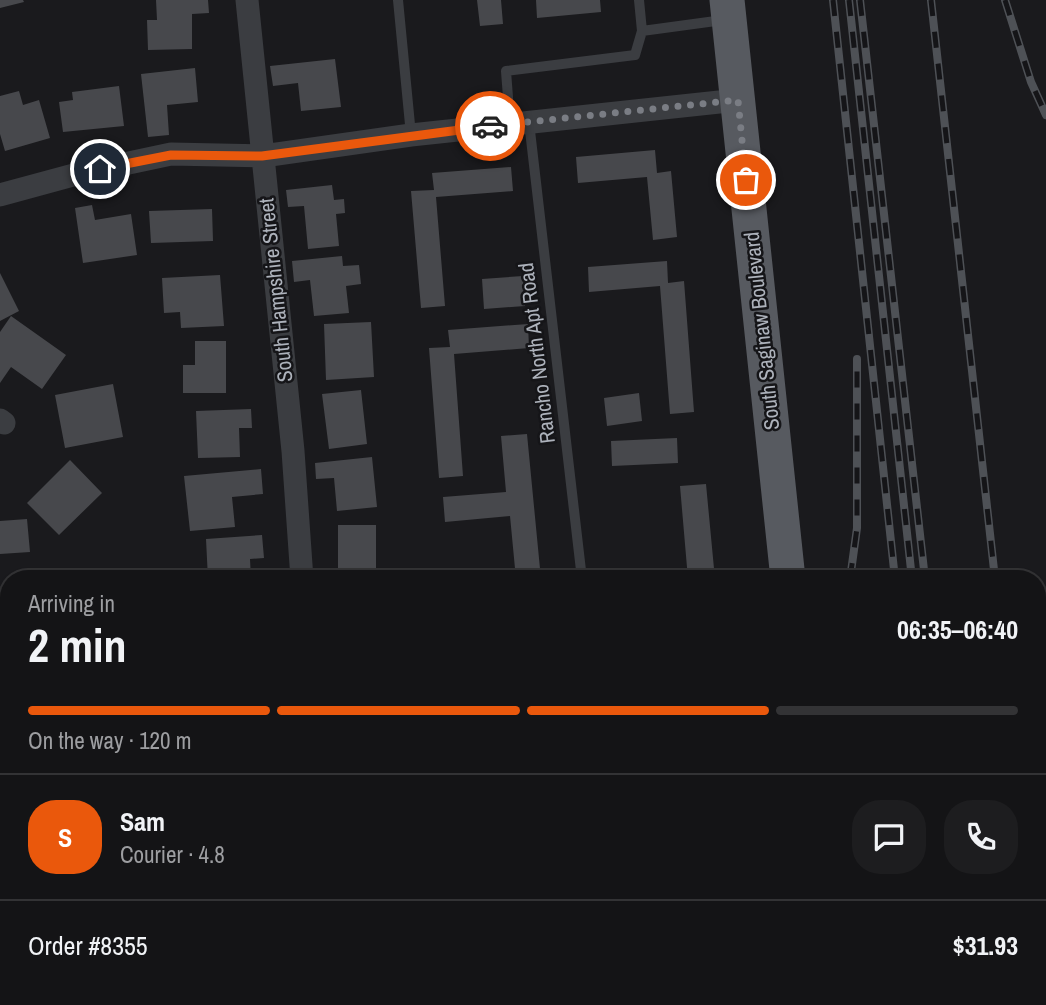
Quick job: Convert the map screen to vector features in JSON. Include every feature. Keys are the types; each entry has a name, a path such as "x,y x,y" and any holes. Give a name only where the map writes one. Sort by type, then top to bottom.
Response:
{"main road":[{"name":"South Saginaw Boulevard","path":"728,10 787,570"}],"street":[{"name":"South Hampshire Street","path":"247,0 301,570"},
{"path":"0,195 77,174 171,155 262,156 411,135 738,100"}],"lane":[{"path":"398,0 411,135"},
{"path":"639,0 642,31 728,10"},
{"name":"Rancho North Apt Road","path":"581,570 520,123 506,71 635,55 642,31"}],"building":[{"path":"0,0 23,0 24,2 0,8"},
{"path":"156,0 208,0 209,13 192,14 192,49 148,50 147,20 157,20"},
{"path":"477,0 501,0 503,24 480,26"},
{"path":"536,0 600,0 601,12 537,18"},
{"path":"335,59 341,107 301,111 298,83 273,86 270,66"},
{"path":"195,68 198,102 167,105 169,135 148,137 141,74"},
{"path":"119,86 124,126 63,132 59,102 73,100 72,92"},
{"path":"19,91 23,105 39,100 50,138 5,151 0,134 0,96"},
{"path":"655,150 657,173 671,171 677,237 653,240 647,177 578,183 576,157"},
{"path":"511,167 513,191 436,197 445,306 421,308 411,191 434,190 432,173"},
{"path":"332,185 334,200 344,199 345,213 336,214 339,246 308,249 304,206 288,207 286,190"},
{"path":"92,205 95,220 131,214 137,255 83,263 75,208"},
{"path":"212,209 213,241 151,243 149,211"},
{"path":"342,256 343,266 359,265 361,284 346,286 349,313 314,316 310,280 294,282 292,261"},
{"path":"667,261 668,283 684,281 694,412 670,414 660,286 589,292 588,267"},
{"path":"0,273 19,311 0,321"},
{"path":"220,275 224,326 181,328 180,312 164,313 162,278"},
{"path":"523,276 525,306 484,309 482,279"},
{"path":"11,316 66,355 42,389 11,367 0,383 0,332"},
{"path":"371,322 374,377 326,380 324,324"},
{"path":"528,324 529,348 454,354 463,476 439,478 429,348 450,347 448,330"},
{"path":"195,341 226,341 226,393 183,393 183,365 195,365"},
{"path":"113,384 123,437 65,448 55,395"},
{"path":"361,390 367,444 329,449 322,394"},
{"path":"639,393 642,421 607,426 604,398"},
{"path":"251,409 252,428 239,428 240,457 198,458 196,411"},
{"path":"527,434 540,570 515,570 510,516 445,522 443,497 506,492 501,436"},
{"path":"677,438 678,463 612,466 611,441"},
{"path":"372,457 377,507 337,511 334,478 316,479 315,463"},
{"path":"70,460 102,493 59,535 27,503"},
{"path":"261,469 263,494 232,497 235,527 190,531 184,476"},
{"path":"706,484 714,570 687,570 680,486"},
{"path":"27,519 30,552 0,554 0,521"},
{"path":"338,525 376,525 376,570 338,570"},
{"path":"262,535 264,558 250,559 251,570 208,570 206,539"}],"railway":[{"path":"833,0 894,570"},
{"path":"849,0 911,570"},
{"path":"860,0 924,570"},
{"path":"931,0 994,570"},
{"path":"1005,0 1031,82 1046,115"},
{"path":"851,570 857,528 857,359"}],"way so far":[{"path":"490,126 738,100 746,180"}],"route":[{"path":"100,169 171,155 262,156 490,126"}]}
